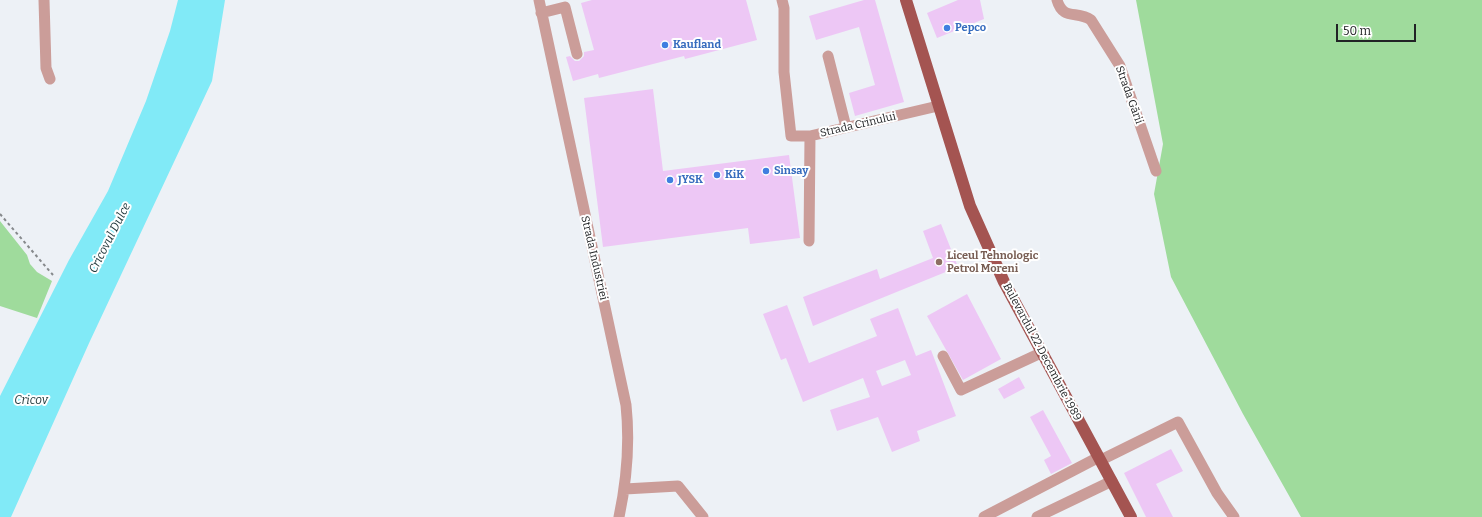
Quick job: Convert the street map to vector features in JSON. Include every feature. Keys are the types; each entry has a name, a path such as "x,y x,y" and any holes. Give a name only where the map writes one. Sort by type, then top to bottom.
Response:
{"main road":[{"name":"Bulevardul 22 Decembrie 1989","path":"906,0 970,206 1004,282 1043,352 1130,517"}],"street":[{"path":"44,0 46,68 50,79"},
{"name":"Strada Industriei","path":"539,0 626,405 628,448 625,489 619,517"},
{"path":"782,0 784,8 784,72 791,136 810,136"},
{"name":"Strada Gării","path":"1057,0 1060,8 1066,13 1086,16 1091,20 1120,66 1156,171"},
{"path":"541,13 565,7 577,54"},
{"path":"828,56 846,127"},
{"name":"Strada Crinului","path":"809,241 810,136 938,106"},
{"path":"943,356 961,390 1043,352"},
{"path":"984,517 1178,422 1217,493 1234,517"},
{"path":"1037,517 1112,481"},
{"path":"625,489 678,486 703,517"}],"path":[{"path":"0,214 53,275"}],"green space":[{"path":"1136,0 1482,0 1482,517 1301,517 1243,414 1171,277 1154,194 1163,144"},
{"path":"0,221 27,255 30,264 37,272 52,281 37,318 0,306"}],"water":[{"name":"Cricov","path":"178,0 225,0 212,81 90,341 11,517 0,517 0,396 69,260 108,191 146,101 170,31"}],"building":[{"name":"Kaufland","path":"592,0 746,0 757,40 685,59 684,56 599,78 598,74 573,81 566,57 570,56 575,61 579,61 584,56 584,52 594,50 581,3"},
{"path":"864,0 875,0 904,102 855,116 849,93 875,85 859,27 816,40 809,16"},
{"name":"Pepco","path":"958,0 980,0 984,19 937,38 927,13"},
{"path":"653,89 663,171 789,155 800,238 750,244 748,228 603,247 584,98"},
{"path":"941,224 958,267 813,326 803,297 877,269 880,279 933,258 923,231"},
{"path":"967,294 1001,359 963,380 927,316"},
{"path":"787,305 809,363 877,336 870,319 898,308 916,356 931,350 956,416 917,431 920,441 892,452 878,417 837,431 830,410 870,397 863,378 803,402 786,358 781,360 763,314","holes":["905,360 911,375 882,386 876,371"]},
{"path":"1019,377 1025,388 1004,399 998,389"},
{"path":"1043,410 1072,463 1051,474 1044,460 1051,456 1030,417"},
{"path":"1171,449 1183,471 1156,484 1173,517 1146,517 1124,473"}],"place":[{"name":"Pepco","path":"947,28"},
{"name":"Kaufland","path":"665,45"},
{"name":"Sinsay","path":"766,171"},
{"name":"KiK","path":"717,175"},
{"name":"JYSK","path":"670,180"},
{"name":"Liceul Tehnologic Petrol Moreni","path":"939,262"}],"water label":[{"name":"Cricovul Dulce","path":"110,238"}]}
